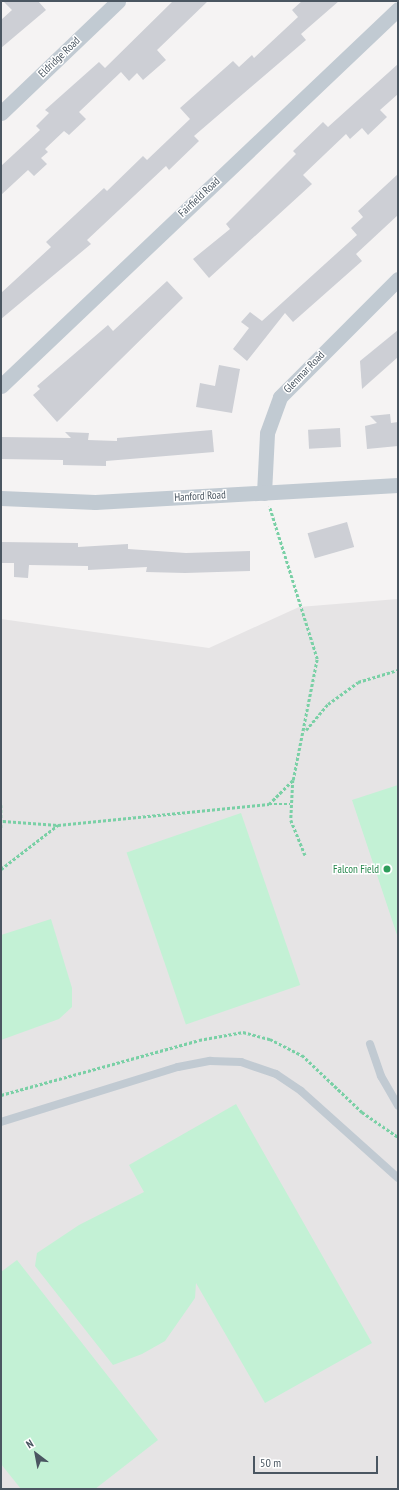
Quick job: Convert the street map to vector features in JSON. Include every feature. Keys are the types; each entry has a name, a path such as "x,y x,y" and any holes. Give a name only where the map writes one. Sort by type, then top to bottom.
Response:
{"street":[{"name":"Eldridge Road","path":"1,113 118,1"},
{"name":"Fairfield Road","path":"1,386 398,9"},
{"name":"Glenmar Road","path":"264,493 267,433 280,397 398,279"},
{"name":"Hanford Road","path":"1,498 95,502 398,485"}],"lane":[{"path":"370,1044 381,1076 398,1106"},
{"path":"1,1122 178,1067 210,1061 241,1062 276,1074 301,1091 398,1178"}],"path":[{"path":"264,493 317,659 306,730 290,804 291,820 305,855"},
{"path":"306,730 328,704 358,682 398,670"},
{"path":"269,804 294,780"},
{"path":"4,821 58,825 269,804 290,804"},
{"path":"1,805 4,821 1,829"},
{"path":"1,869 58,825"}],"shaded area":[{"path":"398,599 398,1489 1,1489 1,619 209,648 299,607"}],"green space":[{"name":"Falcon Field","path":"398,785 398,938 352,800"},
{"path":"241,813 300,985 186,1024 127,852"},
{"path":"51,919 72,988 72,1007 59,1019 1,1040 1,935"},
{"path":"236,1104 372,1343 265,1403 196,1283 195,1298 165,1341 142,1354 113,1365 35,1266 37,1253 79,1225 144,1192 129,1165"},
{"path":"17,1260 158,1440 95,1489 21,1489 1,1464 1,1272"}],"building":[{"path":"3,1 38,1 46,10 1,48 1,20 12,10"},
{"path":"173,1 208,1 157,50 166,60 143,80 137,73 129,81 121,72 79,112 86,119 69,135 64,131 45,149 48,152 41,158 47,164 34,176 28,170 1,195 1,166 40,130 36,126 49,113 45,110 99,62 105,68"},
{"path":"302,1 339,1 301,34 306,40 194,136 199,141 169,170 166,166 87,240 91,244 1,319 1,293 51,247 46,242 104,188 107,191 143,156 147,160 190,119 180,108 233,61 239,67 252,55 254,58 298,17 292,10"},
{"path":"398,64 398,94 380,110 387,117 368,135 362,128 350,139 346,134 303,175 312,184 209,278 193,259 230,229 226,224 296,154 293,151 323,122 328,127"},
{"path":"398,174 398,215 356,254 362,261 293,322 285,313 247,361 233,349 249,328 241,322 250,312 262,321 357,235 351,228 363,217 358,211"},
{"path":"167,281 183,298 57,422 33,395 40,389 37,386 108,325 113,331"},
{"path":"398,330 398,357 362,389 360,361"},
{"path":"219,365 240,369 232,413 196,407 200,383 215,386"},
{"path":"390,414 391,423 398,422 398,446 367,449 365,426 377,423 370,416"},
{"path":"340,428 341,447 309,449 308,430"},
{"path":"212,430 214,452 106,461 106,466 63,465 63,460 1,459 1,437 71,438 65,432 89,433 88,440 117,441 117,438"},
{"path":"347,522 354,547 315,558 308,533"},
{"path":"1,542 78,543 78,547 128,544 128,549 186,553 250,551 250,571 185,573 146,572 147,567 88,570 88,566 29,565 28,578 14,577 14,563 1,563"}],"place":[{"name":"Falcon Field","path":"387,869"}]}
